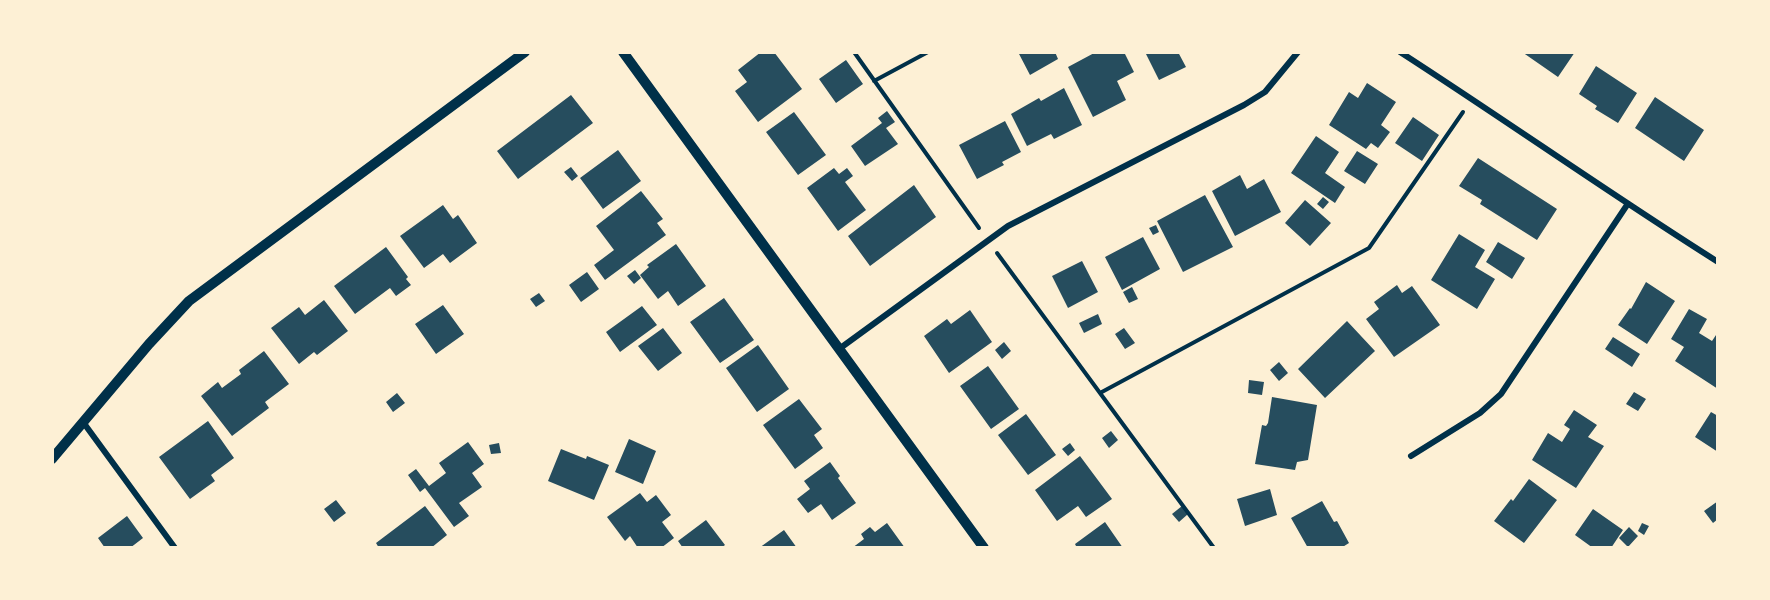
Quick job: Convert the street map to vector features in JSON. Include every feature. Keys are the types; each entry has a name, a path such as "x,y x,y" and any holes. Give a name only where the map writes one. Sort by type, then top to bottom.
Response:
{"street":[{"path":"52,459 149,344 189,301 525,52"},
{"path":"623,52 984,548"},
{"path":"839,349 987,239 1008,226 1244,105 1265,92 1298,52"},
{"path":"1400,52 1628,205 1718,262"},
{"path":"1411,456 1480,413 1501,394 1628,205"},
{"path":"83,422 176,548"}],"path":[{"path":"854,52 987,239 1214,548"},
{"path":"874,81 928,52"},
{"path":"1100,393 1369,248 1472,99"}],"building":[{"path":"761,52 774,52 802,89 758,122 735,91 747,82 738,70"},
{"path":"1018,52 1055,52 1058,59 1030,75"},
{"path":"1096,52 1124,52 1134,72 1117,81 1126,100 1093,117 1068,67"},
{"path":"1145,52 1178,52 1186,67 1159,80"},
{"path":"1522,52 1575,52 1558,77"},
{"path":"846,60 863,84 836,103 819,79"},
{"path":"1596,66 1637,93 1618,123 1595,109 1597,106 1579,94"},
{"path":"1367,83 1396,102 1381,125 1390,132 1378,148 1371,143 1366,149 1329,125 1349,92 1358,98"},
{"path":"1064,88 1082,125 1054,139 1051,134 1027,146 1011,114 1039,98 1041,101"},
{"path":"571,95 593,123 518,179 497,151"},
{"path":"1655,97 1704,130 1684,161 1635,128"},
{"path":"887,111 895,122 886,128 898,144 865,166 851,146 882,123 878,118"},
{"path":"794,112 826,155 798,175 766,132"},
{"path":"1413,117 1439,135 1422,161 1395,143"},
{"path":"1005,121 1021,152 1002,162 1004,165 977,179 959,145"},
{"path":"1316,136 1339,152 1325,173 1345,187 1335,203 1291,173"},
{"path":"618,150 641,181 603,209 580,178"},
{"path":"1357,151 1378,164 1365,184 1344,171"},
{"path":"1478,158 1557,209 1537,240 1480,204 1482,200 1459,186"},
{"path":"571,167 578,176 572,181 564,172"},
{"path":"834,168 839,174 847,168 853,176 845,182 866,210 838,231 807,188"},
{"path":"1240,175 1247,189 1264,179 1281,212 1235,236 1212,191"},
{"path":"914,185 936,217 870,266 848,236"},
{"path":"641,191 663,219 657,223 666,235 605,280 594,265 614,250 596,226"},
{"path":"1205,195 1233,247 1183,272 1157,221"},
{"path":"1323,197 1329,202 1323,209 1317,204"},
{"path":"1305,200 1331,223 1310,246 1285,223"},
{"path":"443,205 453,219 458,215 477,243 450,263 443,254 424,268 400,236"},
{"path":"1156,225 1159,232 1153,235 1149,228"},
{"path":"1459,234 1485,250 1475,267 1495,279 1477,309 1431,280"},
{"path":"1143,237 1160,269 1122,290 1105,257"},
{"path":"1498,242 1525,258 1512,279 1486,262"},
{"path":"676,244 706,286 678,306 668,291 658,299 640,275 649,267 647,265"},
{"path":"386,247 408,277 406,279 411,285 396,296 390,288 355,314 334,286"},
{"path":"1082,261 1098,292 1068,308 1052,276"},
{"path":"635,270 641,278 634,284 627,276"},
{"path":"587,272 599,289 581,302 569,285"},
{"path":"1646,282 1675,301 1647,344 1618,325 1631,309"},
{"path":"1397,285 1402,293 1412,286 1440,325 1394,357 1366,319 1379,309 1374,302"},
{"path":"1132,287 1138,299 1129,303 1123,292"},
{"path":"539,293 545,301 536,307 530,299"},
{"path":"724,298 754,340 720,363 690,322"},
{"path":"324,300 348,331 317,355 314,352 299,364 271,328 299,307 305,315"},
{"path":"443,305 464,334 436,354 415,324"},
{"path":"642,306 657,325 620,352 606,332"},
{"path":"1689,309 1707,319 1699,333 1712,341 1718,332 1718,389 1675,361 1684,347 1671,339"},
{"path":"970,310 992,342 949,373 924,336 947,319 951,324"},
{"path":"1098,314 1102,324 1084,333 1079,323"},
{"path":"1347,321 1375,351 1325,398 1298,369"},
{"path":"663,328 682,353 658,371 638,346"},
{"path":"1124,328 1135,343 1125,349 1115,334"},
{"path":"1613,337 1640,354 1632,367 1605,349"},
{"path":"1004,342 1011,351 1002,359 995,350"},
{"path":"758,345 789,389 757,412 726,368"},
{"path":"264,351 289,384 265,402 269,408 232,436 201,396 218,382 222,388 241,374 239,370"},
{"path":"1279,362 1288,373 1279,381 1270,370"},
{"path":"988,366 1019,409 991,429 960,386"},
{"path":"1249,380 1264,382 1262,395 1248,393"},
{"path":"1634,392 1646,399 1638,411 1626,404"},
{"path":"397,393 405,403 393,412 386,402"},
{"path":"1272,397 1317,405 1308,460 1297,462 1295,470 1255,464 1262,425 1266,426 1268,423"},
{"path":"799,399 822,429 814,435 823,448 795,469 763,425"},
{"path":"1574,410 1597,425 1588,437 1604,446 1576,488 1532,460 1548,433 1562,442 1570,429 1564,425"},
{"path":"1711,412 1718,416 1718,452 1695,437"},
{"path":"1026,414 1056,455 1028,475 998,435"},
{"path":"208,421 234,458 211,475 215,481 190,499 159,457"},
{"path":"1111,431 1118,440 1109,448 1102,438"},
{"path":"629,439 656,451 643,484 615,472"},
{"path":"468,442 484,464 472,473 482,487 459,503 469,516 454,527 425,488 420,492 408,475 416,469 429,486 446,473 439,463"},
{"path":"499,443 501,453 491,454 489,445"},
{"path":"1070,443 1075,450 1068,456 1062,449"},
{"path":"561,449 609,465 594,500 548,481"},
{"path":"1080,456 1112,499 1086,517 1078,506 1057,521 1035,490"},
{"path":"830,462 840,476 838,478 856,503 832,520 821,504 808,513 797,499 810,489 804,481"},
{"path":"1529,479 1557,500 1524,543 1494,521"},
{"path":"1270,489 1277,515 1245,526 1237,499"},
{"path":"640,493 647,502 656,495 671,515 662,522 674,538 661,548 638,548 630,536 625,541 607,517"},
{"path":"336,500 346,513 334,522 324,509"},
{"path":"1322,501 1334,522 1337,521 1349,543 1341,548 1308,548 1291,518"},
{"path":"1718,501 1718,519 1713,523 1704,511"},
{"path":"425,506 447,535 431,548 379,548 376,543"},
{"path":"1182,506 1188,514 1179,522 1172,514"},
{"path":"1593,509 1623,530 1611,548 1593,548 1575,535"},
{"path":"127,516 143,538 130,548 105,548 98,538"},
{"path":"706,520 725,545 721,548 683,548 678,541"},
{"path":"1105,522 1123,548 1077,548 1075,544"},
{"path":"887,523 905,548 852,548 864,539 861,534 870,527 875,532"},
{"path":"1642,523 1649,526 1644,535 1638,531"},
{"path":"1629,527 1638,536 1628,547 1619,538"},
{"path":"784,530 797,548 759,548"}]}
